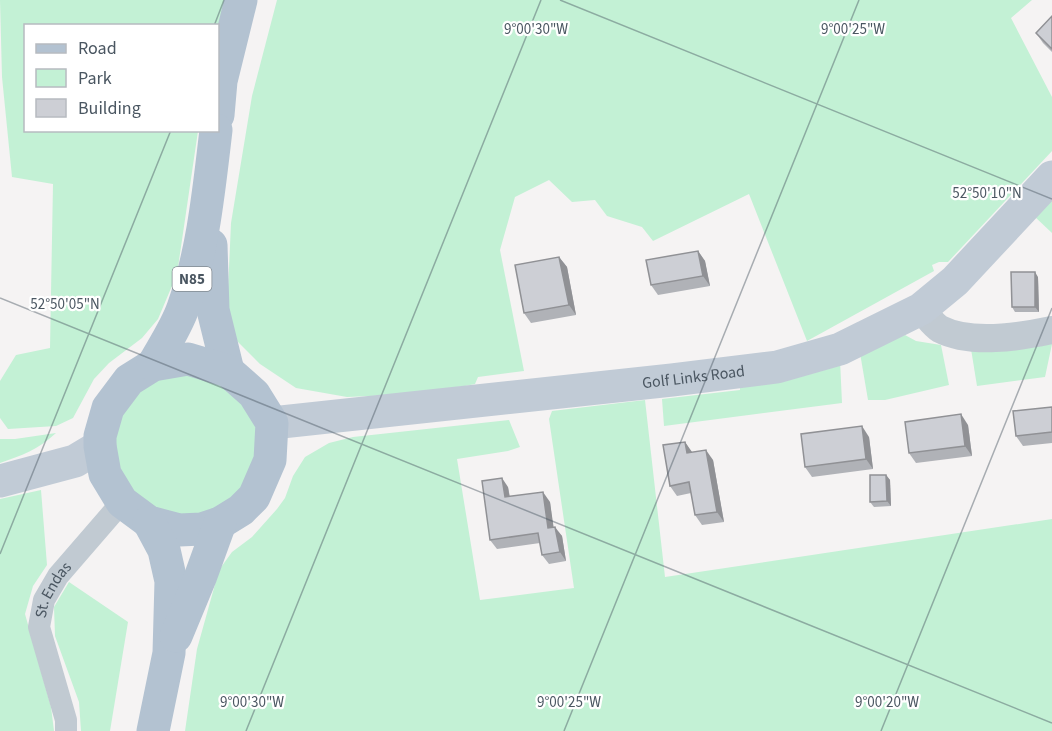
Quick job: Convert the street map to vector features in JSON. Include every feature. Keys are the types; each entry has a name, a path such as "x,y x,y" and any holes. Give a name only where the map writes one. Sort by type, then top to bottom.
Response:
{"main road":[{"path":"219,104 221,81 241,0"},
{"name":"N85","path":"153,365 183,310 193,274 210,186 216,132"},
{"name":"Golf Links Road","path":"272,423 661,382 777,367 840,349 921,309 955,281 1052,177"},
{"name":"N85","path":"210,186 213,310 228,371"},
{"name":"N85","path":"188,359 228,371 254,394 272,423 270,460 254,497 241,510 220,523 202,529 179,530 149,522 122,502 105,474 100,436 108,408 129,380 153,365 188,359"},
{"path":"0,481 75,461 100,446"},
{"name":"N85","path":"149,522 164,550 171,581 169,653 153,731"},
{"name":"N85","path":"169,653 220,523"}],"street":[{"path":"921,309 938,328 959,336 1017,338 1052,330"},
{"name":"St. Endas","path":"66,731 66,720 39,627 44,600 58,576 122,502"}],"green space":[{"path":"0,0 226,0 219,32 219,24 24,24 24,132 198,132 177,274 158,319 142,338 109,363 94,379 73,418 56,426 8,429 0,418 0,381 16,355 50,348 53,184 12,177 2,77"},
{"path":"277,0 1032,0 1011,18 1052,97 1052,151 948,262 932,265 934,271 807,341 749,194 653,241 642,227 607,216 595,200 572,202 549,180 515,197 500,250 524,371 478,377 475,384 465,386 394,395 347,397 296,388 260,364 234,338 227,313 231,223 252,96"},
{"path":"1052,197 1052,233 1034,216"},
{"path":"905,335 916,341 941,345 949,385 885,400 868,400 860,353"},
{"path":"1052,344 1045,377 977,386 971,349"},
{"path":"840,360 842,403 664,426 662,399 740,390 740,383"},
{"path":"172,371 231,384 262,437 245,491 199,520 141,507 112,467 117,415 134,391"},
{"path":"645,400 665,577 1052,519 1052,731 185,731 197,649 219,570 232,552 252,537 277,509 285,498 293,476 305,457 329,443 353,437 509,420 520,447 457,459 480,600 574,588 549,419 552,411"},
{"path":"56,433 30,451 0,463 0,439"},
{"path":"41,490 47,565 33,586 25,614 51,707 54,731 0,731 0,499"},
{"path":"69,582 128,622 110,731 81,731 79,702 55,636 54,607"}],"building":[{"path":"1052,16 1052,49 1036,33"},
{"path":"698,251 703,276 651,285 646,260"},
{"path":"559,257 569,305 524,313 515,265"},
{"path":"1011,272 1035,272 1035,307 1012,307"},
{"path":"1052,407 1052,432 1016,436 1013,411"},
{"path":"961,414 965,446 909,453 905,422"},
{"path":"862,426 866,459 805,467 801,434"},
{"path":"685,442 687,453 706,450 717,512 695,515 689,482 670,486 663,445"},
{"path":"870,475 886,475 887,501 870,502"},
{"path":"502,478 505,497 543,492 548,528 555,527 560,552 542,555 538,533 490,540 482,481"}]}
